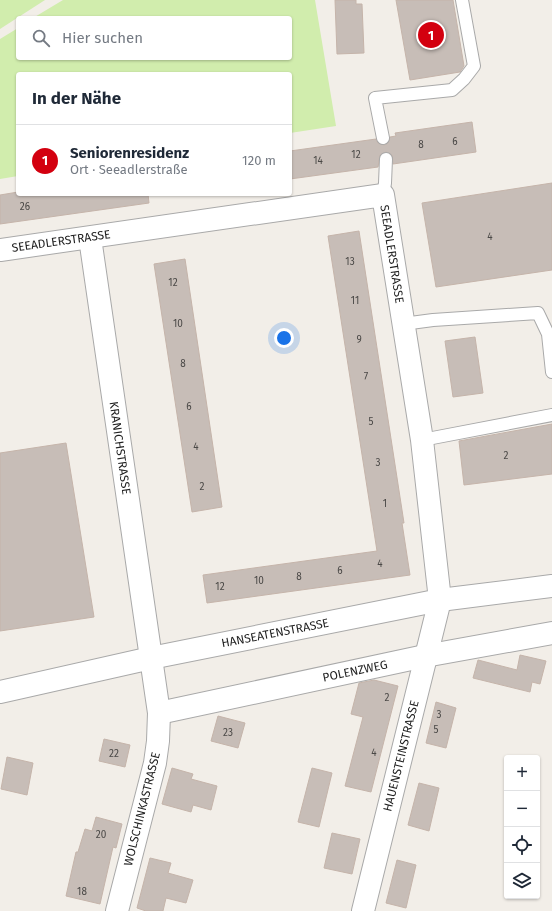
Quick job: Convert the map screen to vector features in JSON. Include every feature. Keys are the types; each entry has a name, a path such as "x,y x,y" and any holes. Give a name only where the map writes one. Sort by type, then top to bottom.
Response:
{"street":[{"name":"SEEADLERSTRASSE","path":"0,250 383,195 422,440 440,600"},
{"name":"KRANICHSTRASSE","path":"90,238 151,658"},
{"name":"HANSEATENSTRASSE","path":"0,692 151,658 440,600 552,586"},
{"name":"HAUENSTEINSTRASSE","path":"363,911 440,600"},
{"name":"POLENZWEG","path":"159,713 425,656 552,633"},
{"name":"WOLSCHINKASTRASSE","path":"117,911 155,763 158,741 159,713 151,658"}],"lane":[{"path":"383,138 375,98 452,90 464,80 474,66 462,0"},
{"path":"383,195 386,159"},
{"path":"404,324 433,320 538,313 548,334 552,372"},
{"path":"422,440 552,415"}],"green space":[{"path":"0,0 45,0 20,16 16,16 16,19 0,29"},
{"path":"63,0 315,0 336,126 292,133 292,72 16,72 16,176 0,179 0,39 16,29 16,60 292,60 292,16 36,16"}],"building":[{"path":"335,0 356,0 356,4 362,4 364,53 337,54"},
{"path":"396,0 453,0 464,66 460,72 410,80"},
{"path":"472,122 476,152 393,164 392,155 386,152 380,155 378,167 292,179 292,151 376,139 378,143 384,145 388,143 390,137 396,136 395,133"},
{"path":"552,183 552,270 436,287 422,203"},
{"path":"16,192 16,196 148,196 149,203 0,224 0,195"},
{"path":"359,231 404,523 402,523 410,575 207,603 203,575 377,551 328,236"},
{"path":"185,259 222,507 192,512 154,264"},
{"path":"475,337 483,393 453,397 445,341"},
{"path":"552,424 552,474 464,485 459,441"},
{"path":"66,443 94,617 0,631 0,453"},
{"path":"520,655 546,661 540,684 532,682 530,692 473,678 478,660 517,670"},
{"path":"374,680 398,686 371,792 345,786 363,717 351,714 359,683"},
{"path":"436,702 456,708 446,748 426,743"},
{"path":"218,716 245,723 238,748 211,741"},
{"path":"104,739 130,745 125,767 99,761"},
{"path":"7,757 33,763 27,795 1,789"},
{"path":"172,768 193,774 191,779 217,786 211,810 193,805 191,812 162,804"},
{"path":"312,768 332,773 319,827 298,822"},
{"path":"419,783 439,788 429,831 408,825"},
{"path":"96,817 122,824 116,848 113,847 100,904 66,896 76,852 78,852 85,829 92,831"},
{"path":"332,833 360,839 352,874 324,868"},
{"path":"150,858 171,863 168,873 193,880 186,903 166,898 163,911 146,911 137,908"},
{"path":"397,860 416,865 406,908 386,903"}],"place":[{"name":"Seniorenresidenz","path":"431,35"}]}
